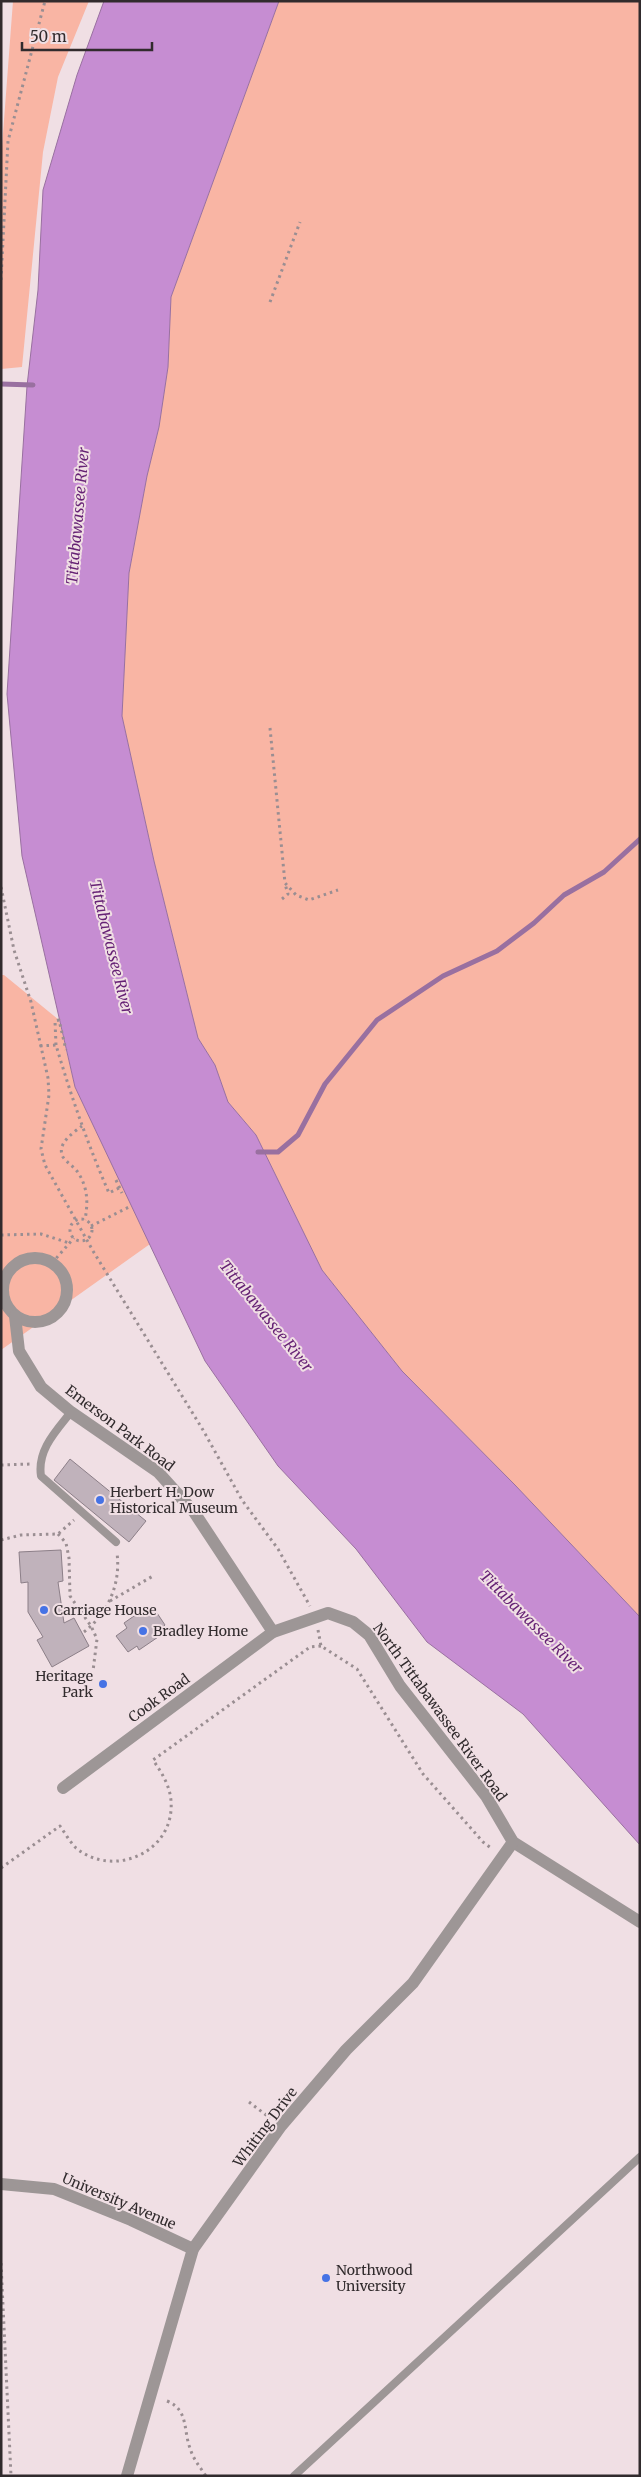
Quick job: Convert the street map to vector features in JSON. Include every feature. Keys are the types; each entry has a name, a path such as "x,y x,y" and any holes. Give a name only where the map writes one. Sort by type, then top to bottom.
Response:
{"street":[{"name":"Emerson Park Road","path":"52,1263 44,1259 26,1259 11,1268 3,1284 3,1293 9,1310 15,1316 19,1351 41,1387 71,1412 158,1472 194,1512 273,1632"},
{"path":"15,1316 25,1321 40,1322 55,1316 62,1308 67,1288 59,1269 52,1263"},
{"name":"North Tittabawassee River Road","path":"273,1632 328,1613 353,1622 369,1636 400,1686 486,1796 513,1842 640,1922"},
{"name":"Cook Road","path":"63,1788 273,1632"},
{"name":"Whiting Drive","path":"127,2476 193,2249 282,2126 346,2050 413,1983 513,1842"},
{"name":"University Avenue","path":"1,2184 54,2189 131,2220 193,2249"}],"lane":[{"path":"71,1412 48,1442 39,1464 41,1476 116,1542"},
{"path":"294,2476 640,2157"}],"path":[{"path":"1,280 8,141 45,1"},
{"path":"270,302 300,222"},
{"path":"270,728 285,883 288,894 282,899"},
{"path":"285,883 296,896 309,900 338,890"},
{"path":"1,888 14,950 31,1002 48,1078 49,1095 41,1150 45,1165 54,1184 203,1430 242,1500 278,1548 316,1616 321,1646"},
{"path":"66,1050 60,1020 55,1021 56,1045 82,1126 109,1193 119,1188"},
{"path":"40,1046 56,1045"},
{"path":"82,1126 63,1144 61,1151 63,1157 79,1174 84,1186 88,1200 84,1220"},
{"path":"116,1180 122,1193"},
{"path":"91,1226 129,1207"},
{"path":"76,1220 84,1220 91,1226 91,1233 87,1239 80,1241 74,1238 70,1228 76,1220"},
{"path":"1,1235 42,1234 69,1242"},
{"path":"52,1263 74,1238"},
{"path":"1,1465 39,1464"},
{"path":"1,1540 21,1535 58,1534 82,1513"},
{"path":"58,1534 66,1543 69,1558 70,1596 91,1626 97,1639 93,1671"},
{"path":"84,1632 98,1621 110,1601 115,1586 118,1560 116,1542"},
{"path":"110,1601 153,1576"},
{"path":"1,1868 60,1826 75,1847 90,1856 105,1861 123,1861 140,1856 152,1848 166,1828 171,1801 164,1776 154,1760 310,1647 321,1646 357,1669 423,1774 483,1842 502,1856"},
{"path":"249,2102 282,2126"},
{"path":"1,2263 11,2476"},
{"path":"167,2402 179,2408 183,2414 190,2451 206,2476"}],"shaded area":[{"path":"13,1 89,1 58,77 43,152 22,367 1,369 1,160"},
{"path":"279,1 640,1 640,1617 515,1485 402,1371 322,1270 256,1135 228,1102 215,1065 198,1038 154,861 122,716 129,573 147,476 159,427 168,367 171,297"},
{"path":"1,975 4,975 59,1020 75,1087 150,1244 1,1350"}],"water":[{"name":"Tittabawassee River","path":"104,1 279,1 171,297 168,367 159,427 147,476 129,573 122,716 154,861 198,1038 215,1065 228,1102 256,1135 322,1270 402,1371 515,1485 640,1617 640,1845 523,1714 427,1642 356,1549 278,1466 205,1361 75,1087 22,856 7,694 27,386 38,290 43,190 77,75"}],"building":[{"name":"Herbert H. Dow Historical Museum","path":"70,1459 146,1521 129,1542 54,1480"},
{"name":"Carriage House","path":"61,1550 63,1581 58,1582 64,1623 74,1618 89,1646 52,1667 37,1640 43,1637 28,1612 28,1582 21,1583 19,1552"},
{"name":"Bradley Home","path":"147,1607 153,1615 157,1613 165,1625 161,1629 164,1633 139,1650 137,1646 128,1652 116,1636 127,1628 124,1623"}],"waterway":[{"path":"1,384 33,385"},
{"path":"258,1152 278,1152 298,1135 325,1084 377,1020 443,976 497,951 534,923 564,895 604,872 640,839"}],"place":[{"name":"Herbert H. Dow Historical Museum","path":"100,1500"},
{"name":"Carriage House","path":"44,1610"},
{"name":"Bradley Home","path":"143,1631"},
{"name":"Heritage Park","path":"103,1684"},
{"name":"Northwood University","path":"326,2278"}]}
